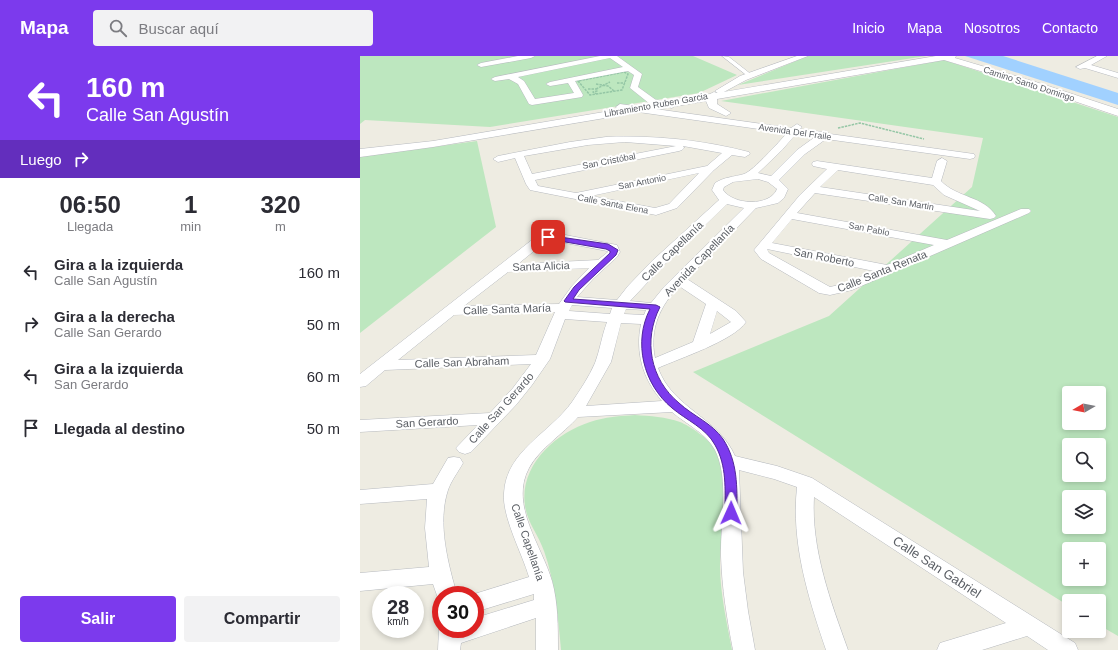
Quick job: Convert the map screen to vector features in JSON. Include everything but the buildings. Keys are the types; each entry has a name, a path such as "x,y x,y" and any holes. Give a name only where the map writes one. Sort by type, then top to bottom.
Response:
{"street":[{"path":"483,56 493,63"},
{"path":"481,65 531,56"},
{"path":"495,78 612,56 638,74 634,88 658,103"},
{"path":"1075,69 1103,56"},
{"path":"726,113 713,106 711,101 717,93 750,76 800,57"},
{"name":"Camino Santo Domingo","path":"943,57 1008,76 1118,113"},
{"name":"Libramiento Ruben Garcia","path":"360,150 430,140 620,107 658,103 943,57"},
{"path":"1084,65 1118,76"},
{"path":"550,84 630,68"},
{"path":"510,76 521,83 532,102 579,95 570,80"},
{"name":"Libramiento Ruben Garcia","path":"360,153 433,144 633,109 658,103"},
{"name":"Avenida Del Fraile","path":"658,103 837,128"},
{"name":"Avenida Del Fraile","path":"620,107 970,156"},
{"path":"690,117 699,109"},
{"path":"749,176 779,148 801,123"},
{"path":"773,180 801,152 837,128"},
{"path":"498,159 564,146 610,140 642,140 745,154"},
{"name":"San Cristóbal","path":"529,178 690,146"},
{"path":"779,148 801,152"},
{"name":"Calle Santa Elena","path":"518,155 534,188 656,212 673,206 710,168 730,151"},
{"path":"936,182 942,161"},
{"path":"817,164 936,182 945,191 981,207 986,210 990,216 1002,222"},
{"path":"763,245 812,189 835,166"},
{"name":"San Antonio","path":"573,196 710,168"},
{"path":"699,180 722,184 749,176 773,180 783,189 780,196 768,203 753,205 733,203 725,200 720,196 718,191 722,184"},
{"name":"Calle San Martin","path":"812,189 990,216"},
{"name":"San Pablo","path":"780,196 797,206 948,244"},
{"name":"Calle Capellanía","path":"547,650 547,605 542,582 515,508 513,494 515,479 523,462 534,448 573,412 602,364 618,312 647,275 725,200"},
{"name":"Avenida Capellanía","path":"744,650 732,561 731,483 728,462 719,442 709,430 675,406 665,395 657,383 649,366 645,344 652,314 664,295 753,205"},
{"name":"Calle Santa Renata","path":"763,245 760,250 765,256 830,292 847,287 886,269 1002,222 1025,211"},
{"name":"Calle San Gerardo","path":"443,586 440,575 435,532 435,516 439,491 459,456 518,392 542,358 564,308 576,288 613,254 614,250 608,247 562,238 545,237 537,241 504,268"},
{"name":"San Roberto","path":"763,245 886,269"},
{"name":"Santa Alicia","path":"504,268 602,264"},
{"path":"360,382 504,268"},
{"path":"649,366 719,336 734,328 739,322 731,314 713,304 679,280"},
{"path":"700,343 713,304"},
{"name":"Calle Santa María","path":"450,311 564,308 652,314"},
{"name":"Calle San Abraham","path":"381,365 542,358"},
{"path":"573,412 675,406"},
{"name":"San Gerardo","path":"360,426 493,418"},
{"name":"Calle San Gabriel","path":"728,462 777,473 806,483 1028,626 1068,650"},
{"path":"806,483 804,507 809,551 824,612 837,650"},
{"path":"360,497 439,491"},
{"path":"360,582 440,575"},
{"path":"484,600 542,582"},
{"path":"484,626 547,605"},
{"path":"948,650 1028,626"}],"lane":[{"path":"724,56 736,63 750,76"}],"path":[{"path":"598,94 593,92 597,91 596,89 612,80"},
{"path":"616,80 621,80 621,83"},
{"path":"617,83 625,83"},
{"path":"594,84 608,86 614,91"},
{"path":"590,88 596,89"},
{"name":"Avenida Del Fraile","path":"837,128 860,123 924,140"}],"green space":[{"path":"360,56 693,56 737,75 699,93 490,127 365,120 360,124"},
{"path":"808,56 926,56 738,85"},
{"path":"944,60 1118,117 1118,636 1106,629 1106,594 1062,594 1062,602 693,372 829,316 972,187 983,138 721,101"},
{"path":"477,141 496,227 360,333 360,157"},
{"path":"635,415 652,416 680,422 699,433 712,444 714,448 722,475 723,506 720,576 732,650 561,650 557,612 548,563 526,512 525,491 528,478 542,453 564,434 577,427 596,420"}],"water":[{"path":"965,56 1003,56 1118,93 1118,105"}],"route":[{"path":"548,237 562,238 608,247 613,248 614,250 613,254 576,288 568,301 656,307 649,320 645,344 649,366 657,383 675,406 709,430 719,442 728,462 731,483 731,513"}]}
